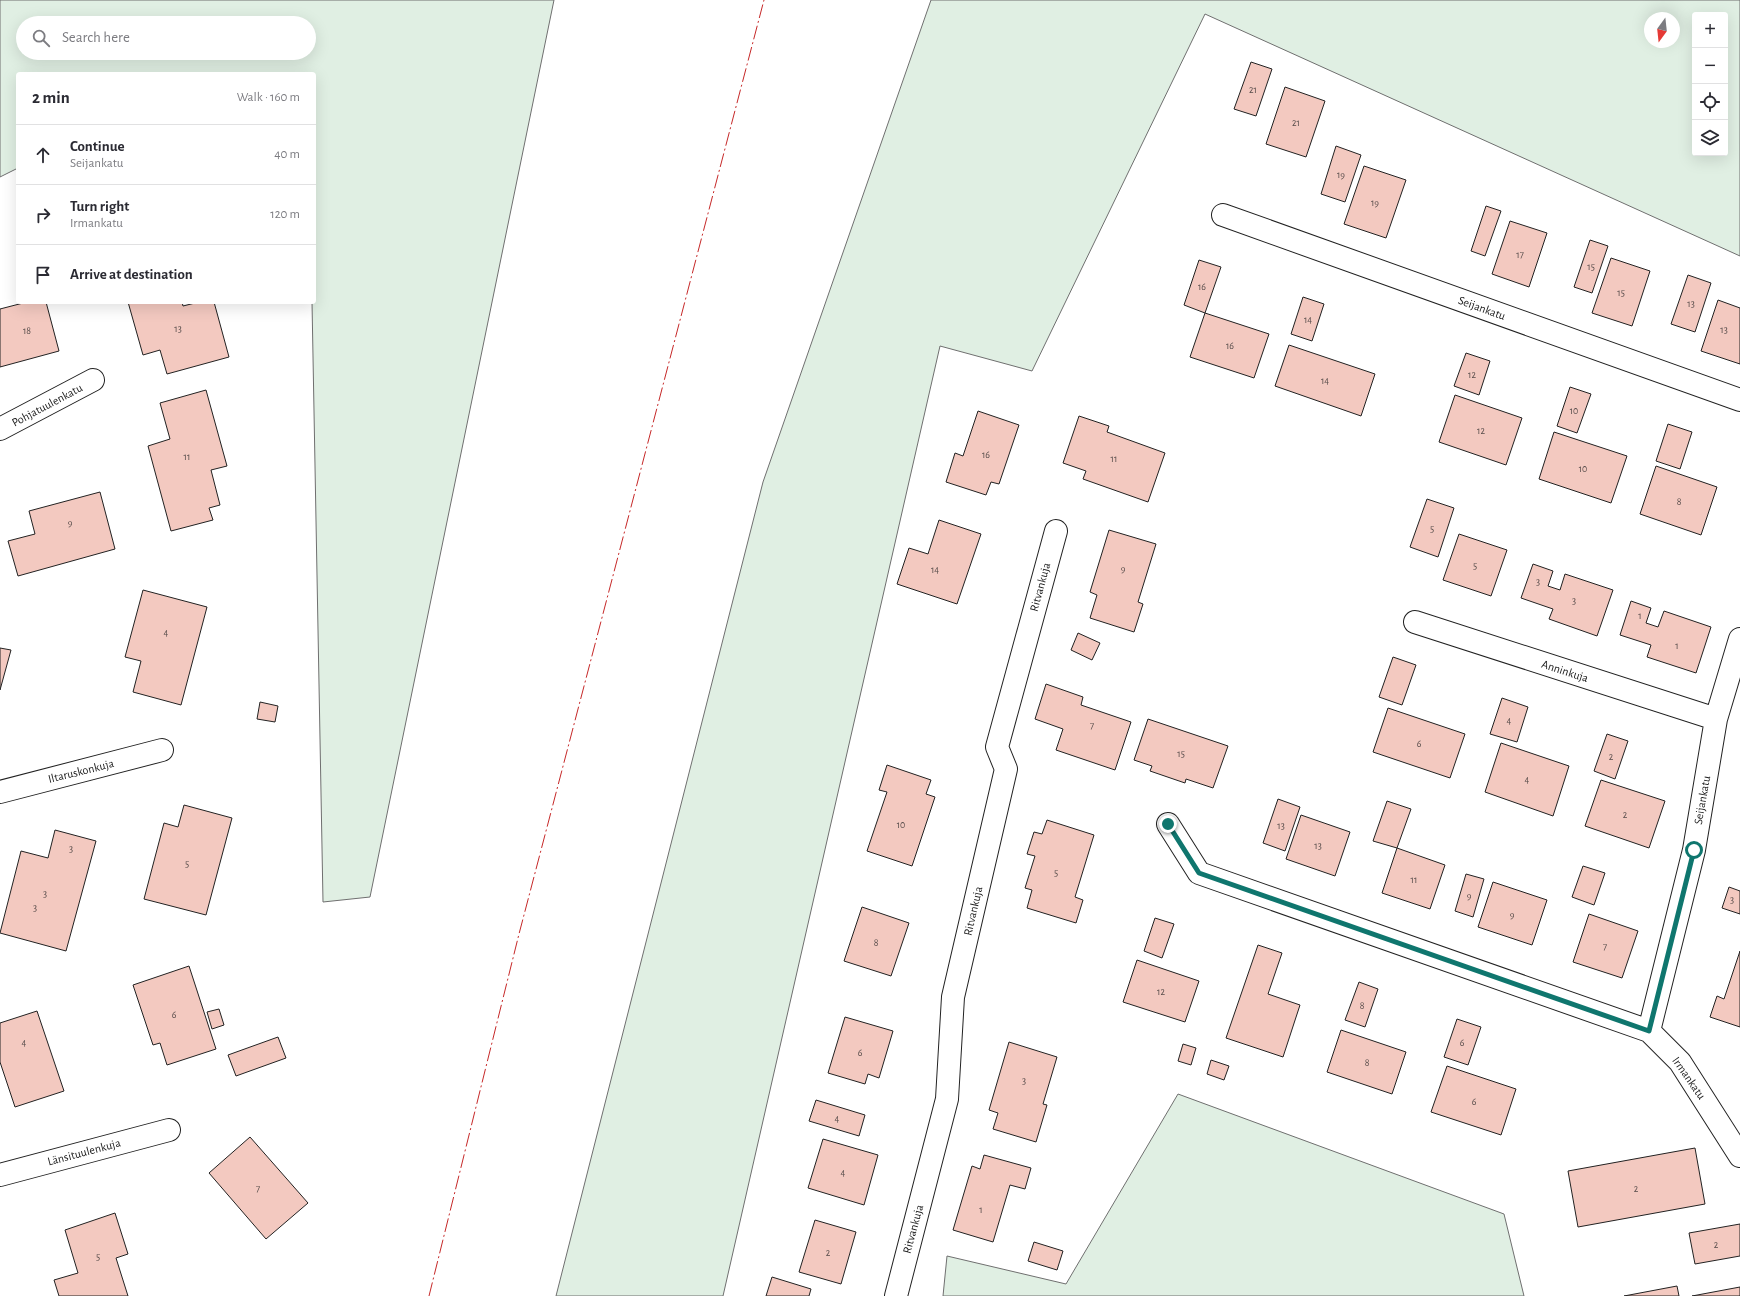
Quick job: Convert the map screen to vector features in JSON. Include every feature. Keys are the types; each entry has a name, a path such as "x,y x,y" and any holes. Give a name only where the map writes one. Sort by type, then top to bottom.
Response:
{"street":[{"name":"Seijankatu","path":"1223,215 1740,400"},
{"name":"Pohjatuulenkatu","path":"0,429 93,380"},
{"name":"Ritvankuja","path":"896,1296 947,1099 953,997 1006,769 997,747 1056,532"},
{"name":"Anninkuja","path":"1415,622 1716,719"},
{"name":"Seijankatu","path":"1649,1031 1694,850 1716,719 1740,639"},
{"name":"Iltaruskonkuja","path":"0,792 162,750"},
{"name":"Irmankatu","path":"1168,824 1199,873 1649,1031 1680,1062 1740,1156"},
{"name":"Länsituulenkuja","path":"0,1175 169,1130"}],"green space":[{"path":"0,0 554,0 370,897 323,902 312,304 316,304 316,72 16,72 16,169 0,177"},
{"path":"931,0 1740,0 1740,256 1205,14 1032,371 940,346 723,1296 556,1296 763,482"},
{"path":"1178,1094 1504,1214 1524,1296 943,1296 947,1256 1066,1284"}],"building":[{"path":"1251,62 1272,69 1256,116 1234,109"},
{"path":"1285,87 1325,101 1306,157 1266,144"},
{"path":"1336,146 1361,155 1345,202 1321,194"},
{"path":"1364,166 1406,180 1386,238 1344,224"},
{"path":"1486,206 1501,211 1485,256 1471,251"},
{"path":"1510,221 1547,233 1529,287 1492,274"},
{"path":"1590,240 1608,246 1592,293 1574,287"},
{"path":"1611,258 1650,271 1632,326 1592,313"},
{"path":"1199,260 1221,267 1205,313 1184,305"},
{"path":"1688,275 1711,283 1695,332 1671,324"},
{"path":"1303,297 1324,304 1312,341 1291,334"},
{"path":"1718,300 1740,308 1740,364 1701,351"},
{"path":"19,304 47,304 59,351 0,367 0,309"},
{"path":"129,304 182,304 183,306 191,304 215,304 229,357 167,374 160,350 143,355"},
{"path":"1205,313 1269,334 1254,378 1190,357"},
{"path":"1289,345 1375,374 1361,416 1275,386"},
{"path":"1466,353 1490,361 1479,395 1454,386"},
{"path":"1570,387 1591,394 1577,433 1557,426"},
{"path":"206,390 227,466 211,470 220,505 209,508 213,520 171,531 148,446 170,439 160,403"},
{"path":"1455,395 1522,418 1506,465 1439,442"},
{"path":"978,411 1019,425 999,484 991,482 986,495 946,482 955,453 963,456"},
{"path":"1079,416 1109,426 1107,432 1165,453 1148,502 1083,479 1086,471 1063,463"},
{"path":"1668,424 1692,432 1680,469 1656,461"},
{"path":"1554,432 1627,456 1611,503 1539,479"},
{"path":"1656,466 1717,487 1701,535 1640,514"},
{"path":"100,492 115,549 18,576 8,541 35,534 29,511"},
{"path":"1427,499 1454,508 1438,557 1410,547"},
{"path":"939,520 981,534 957,604 897,584 909,548 928,554"},
{"path":"1109,530 1156,544 1138,602 1143,604 1134,632 1090,618 1097,595 1090,592"},
{"path":"1459,534 1507,550 1491,596 1443,580"},
{"path":"1533,564 1553,571 1548,586 1560,590 1565,574 1613,590 1597,636 1549,619 1553,609 1521,598"},
{"path":"143,590 207,607 181,705 133,692 141,661 125,657"},
{"path":"1631,601 1651,608 1646,623 1658,627 1664,611 1711,627 1696,673 1647,657 1651,645 1620,635"},
{"path":"1078,633 1100,643 1092,660 1071,650"},
{"path":"0,648 11,650 0,690"},
{"path":"1393,657 1416,665 1402,705 1379,697"},
{"path":"1046,684 1083,697 1081,705 1131,722 1115,770 1056,750 1063,729 1035,719"},
{"path":"1502,698 1528,707 1517,742 1490,734"},
{"path":"260,702 278,706 275,722 257,719"},
{"path":"1388,708 1465,734 1450,778 1373,752"},
{"path":"1148,719 1228,746 1213,788 1186,779 1185,783 1150,771 1152,766 1134,760"},
{"path":"1607,734 1628,741 1615,779 1594,771"},
{"path":"1501,743 1569,766 1553,816 1485,792"},
{"path":"887,765 931,780 926,794 935,797 912,866 867,851 887,792 879,790"},
{"path":"1601,780 1665,801 1649,848 1585,826"},
{"path":"1278,799 1300,807 1285,851 1263,843"},
{"path":"1387,801 1411,809 1397,848 1373,841"},
{"path":"184,805 232,818 206,915 144,899 164,823 178,827"},
{"path":"1301,815 1350,832 1335,876 1286,859"},
{"path":"1047,820 1094,835 1075,897 1083,900 1076,923 1027,908 1032,890 1025,888 1035,856 1027,854 1034,832 1042,834"},
{"path":"55,830 96,841 66,951 0,933 21,851 48,858"},
{"path":"1397,848 1445,865 1430,909 1382,893"},
{"path":"1583,866 1605,873 1594,905 1572,897"},
{"path":"1466,874 1484,879 1473,917 1455,911"},
{"path":"1493,882 1547,900 1532,945 1478,927"},
{"path":"1729,887 1740,891 1740,914 1722,908"},
{"path":"862,907 909,923 891,976 844,961"},
{"path":"1589,914 1638,931 1622,978 1573,962"},
{"path":"1155,918 1174,924 1162,958 1144,951"},
{"path":"1258,945 1282,953 1268,994 1300,1005 1283,1057 1226,1038"},
{"path":"1740,951 1740,1027 1710,1017 1717,996 1724,999"},
{"path":"1137,960 1199,981 1185,1022 1123,1002"},
{"path":"189,966 216,1049 167,1065 160,1043 153,1045 133,985"},
{"path":"1359,982 1378,989 1365,1027 1345,1020"},
{"path":"219,1009 224,1025 212,1029 207,1012"},
{"path":"37,1011 64,1091 15,1107 0,1062 0,1023"},
{"path":"845,1017 893,1031 879,1078 868,1074 865,1084 828,1073"},
{"path":"1457,1019 1481,1027 1468,1065 1444,1057"},
{"path":"1341,1030 1406,1052 1392,1094 1327,1072"},
{"path":"278,1037 286,1058 236,1076 228,1055"},
{"path":"1009,1042 1057,1057 1043,1104 1047,1105 1036,1142 993,1129 998,1113 989,1110"},
{"path":"1183,1044 1196,1048 1191,1065 1178,1061"},
{"path":"1211,1060 1229,1066 1224,1080 1207,1074"},
{"path":"1447,1066 1516,1089 1501,1135 1431,1112"},
{"path":"816,1100 865,1115 859,1136 809,1121"},
{"path":"250,1137 308,1203 266,1239 209,1173"},
{"path":"823,1139 878,1155 864,1205 808,1188"},
{"path":"1695,1148 1705,1204 1578,1227 1568,1171"},
{"path":"984,1155 1031,1168 1025,1189 1010,1185 993,1242 953,1230 972,1166 980,1169"},
{"path":"115,1213 128,1254 116,1258 128,1296 59,1296 54,1280 78,1273 65,1230"},
{"path":"815,1220 856,1232 841,1284 799,1272"},
{"path":"1740,1224 1740,1256 1695,1264 1689,1233"},
{"path":"1034,1242 1063,1251 1057,1270 1028,1261"},
{"path":"772,1277 811,1289 809,1296 766,1296"},
{"path":"1677,1286 1679,1296 1624,1296"},
{"path":"1740,1287 1740,1296 1692,1296"}],"power":[{"path":"429,1296 519,934 764,0"}],"route":[{"path":"1168,824 1199,873 1649,1031 1694,850"}]}
